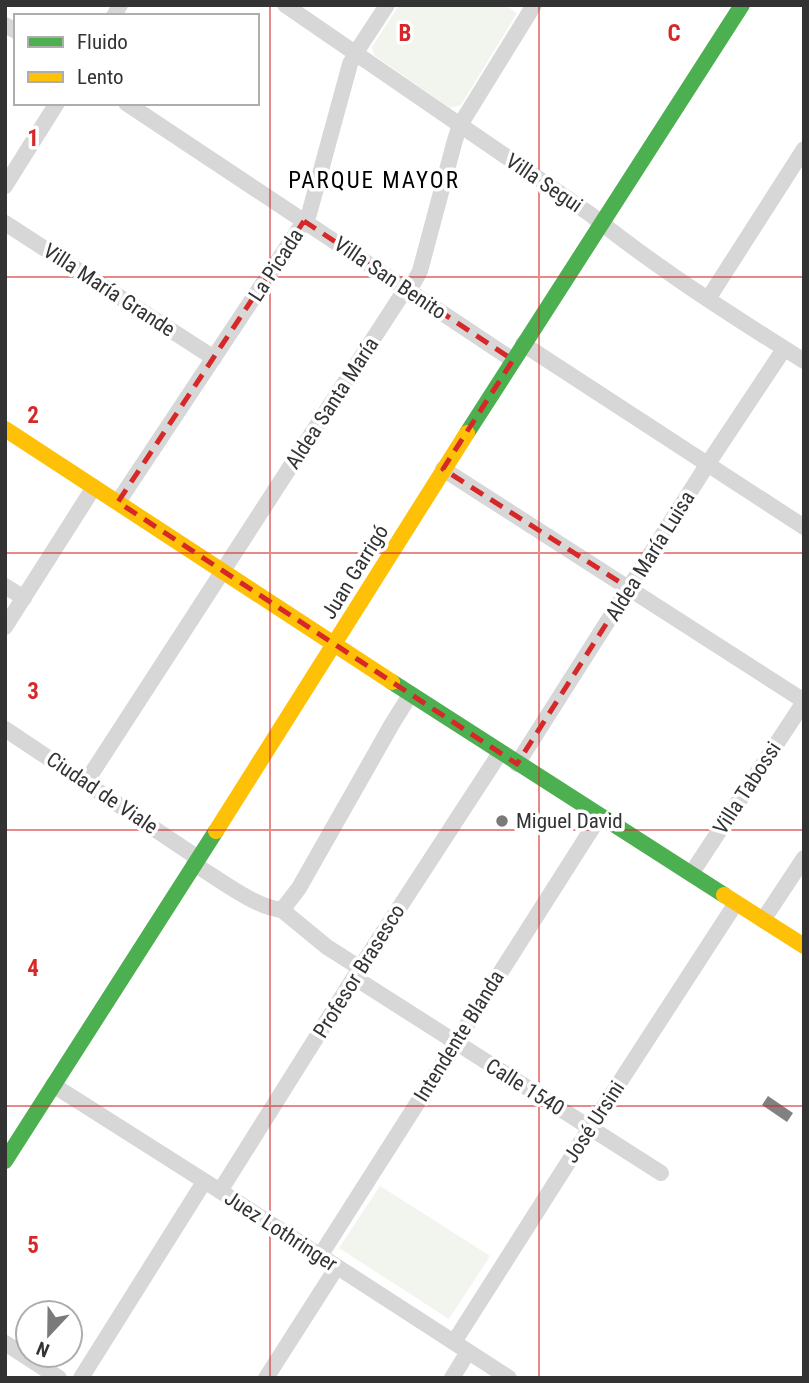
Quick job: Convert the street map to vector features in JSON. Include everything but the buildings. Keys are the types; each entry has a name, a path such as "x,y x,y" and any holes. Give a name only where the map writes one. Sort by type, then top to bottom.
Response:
{"street":[{"name":"Villa Segui","path":"285,5 601,222 614,234 708,299 804,361"},
{"name":"La Picada","path":"118,502 304,221 312,204 355,54 387,5"},
{"name":"Aldea Santa María","path":"86,782 414,282 420,271 460,125 534,5"},
{"name":"Juan Garrigó","path":"5,1161 443,469 741,5"},
{"path":"5,186 56,105"},
{"name":"Villa San Benito","path":"129,105 513,360"},
{"path":"708,299 804,149"},
{"name":"Villa María Grande","path":"5,223 214,358"},
{"path":"523,344 804,527"},
{"name":"Aldea María Luisa","path":"517,764 707,465 785,349"},
{"path":"5,429 410,695 804,946"},
{"path":"443,469 804,702"},
{"path":"5,627 93,487"},
{"path":"5,586 24,598"},
{"path":"282,910 305,878 410,695"},
{"name":"Villa Tabossi","path":"691,874 804,702"},
{"name":"Ciudad de Viale","path":"5,729 86,782 256,902 270,909 282,910 358,973"},
{"name":"Profesor Brasesco","path":"220,1191 500,753"},
{"name":"Intendente Blanda","path":"320,1256 600,817"},
{"path":"763,920 804,858"},
{"name":"José Ursini","path":"454,1342 736,902"},
{"name":"Calle 1540","path":"358,973 455,1043 661,1173"},
{"name":"Juez Lothringer","path":"53,1085 509,1378"},
{"path":"82,1378 204,1182"},
{"path":"266,1378 337,1268"},
{"path":"5,1343 59,1378"},
{"path":"452,1378 468,1352"}],"highlighted area":[{"path":"304,221 513,360 443,469 629,588 517,764 118,502"}],"shaded area":[{"path":"399,5 505,5 517,13 461,105 450,108 374,55 372,47"},
{"path":"380,1186 490,1256 449,1319 339,1248"}],"traffic: fast":[{"path":"467,433 742,5"},
{"path":"392,682 724,895"},
{"path":"5,1161 216,831"}],"traffic: slow":[{"path":"5,429 392,682"},
{"path":"216,831 467,433"},
{"path":"724,895 804,946"}],"place":[{"name":"Miguel David","path":"502,821"}],"district":[{"name":"PARQUE MAYOR","path":"374,180"}]}
